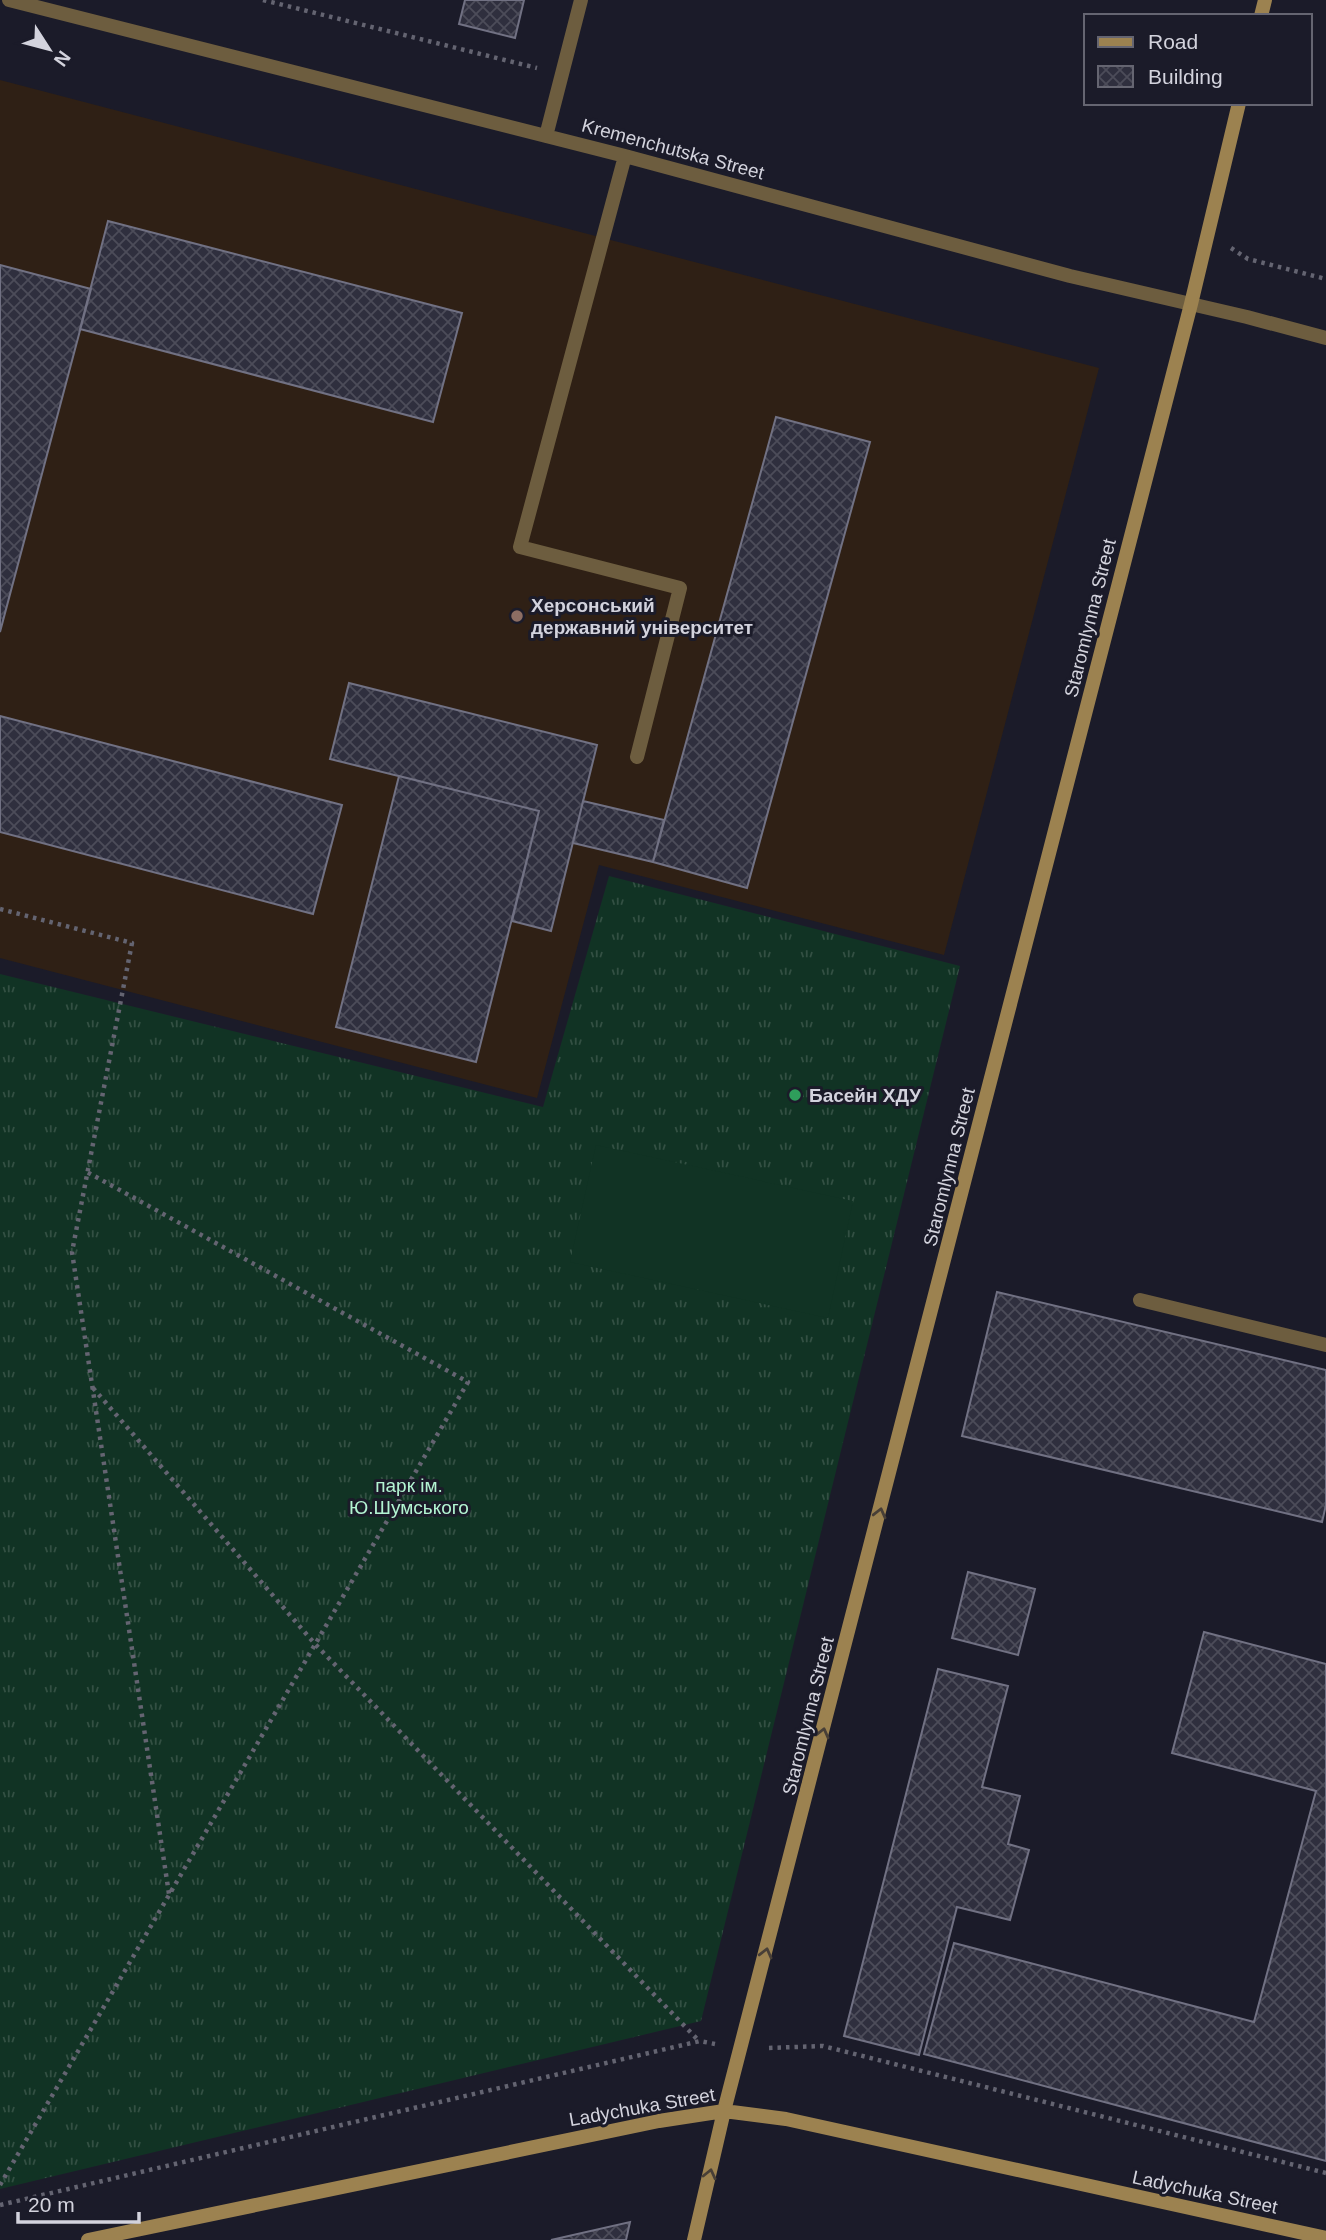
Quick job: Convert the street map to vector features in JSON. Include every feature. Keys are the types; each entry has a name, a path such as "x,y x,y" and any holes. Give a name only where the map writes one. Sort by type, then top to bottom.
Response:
{"street":[{"name":"Kremenchutska Street","path":"9,0 625,156 1070,276 1326,338"},
{"path":"547,136 580,0"},
{"name":"Staromlynna Street","path":"694,2240 724,2111 1191,304 1240,105"},
{"path":"625,156 520,547 680,588 637,757"},
{"path":"1140,1300 1326,1345"},
{"name":"Ladychuka Street","path":"88,2240 659,2121 724,2111 786,2119 1326,2238"}],"path":[{"path":"264,0 562,74"},
{"path":"1208,234 1248,259 1326,279"},
{"path":"0,909 132,943 72,1252 169,1894"},
{"path":"0,2185 468,1382 88,1172"},
{"path":"93,1388 315,1644 700,2042"},
{"path":"0,2205 700,2042 742,2048 823,2046 1326,2173"}],"shaded area":[{"name":"Херсонський державний університет","path":"0,80 1099,368 944,955 599,865 537,1098 0,958"}],"green space":[{"name":"парк ім. Ю.Шумського","path":"609,876 960,966 701,2021 0,2189 0,974 543,1107"},
{"path":"596,1145 853,1201 828,1318 570,1262"}],"building":[{"path":"465,0 524,0 515,38 459,24"},
{"path":"108,221 462,313 433,422 80,329"},
{"path":"0,265 91,289 0,632"},
{"path":"776,417 870,442 747,888 653,862"},
{"path":"349,683 597,745 551,931 512,921 539,811 330,759"},
{"path":"0,716 342,805 313,914 0,832"},
{"path":"399,776 539,811 476,1062 336,1027"},
{"path":"583,801 664,820 653,862 573,843"},
{"path":"997,1292 1326,1370 1326,1505 1322,1522 962,1436"},
{"path":"968,1572 1035,1589 1018,1655 952,1638"},
{"path":"1204,1632 1326,1664 1326,2161 924,2054 954,1943 1254,2022 1316,1791 1172,1753"},
{"path":"938,1669 1008,1686 982,1787 1020,1796 1008,1844 1029,1850 1010,1920 957,1907 919,2055 844,2036"},
{"path":"630,2222 626,2240 551,2240"}],"place":[{"name":"Херсонський державний університет","path":"517,616"},
{"name":"Басейн ХДУ","path":"795,1095"}]}
